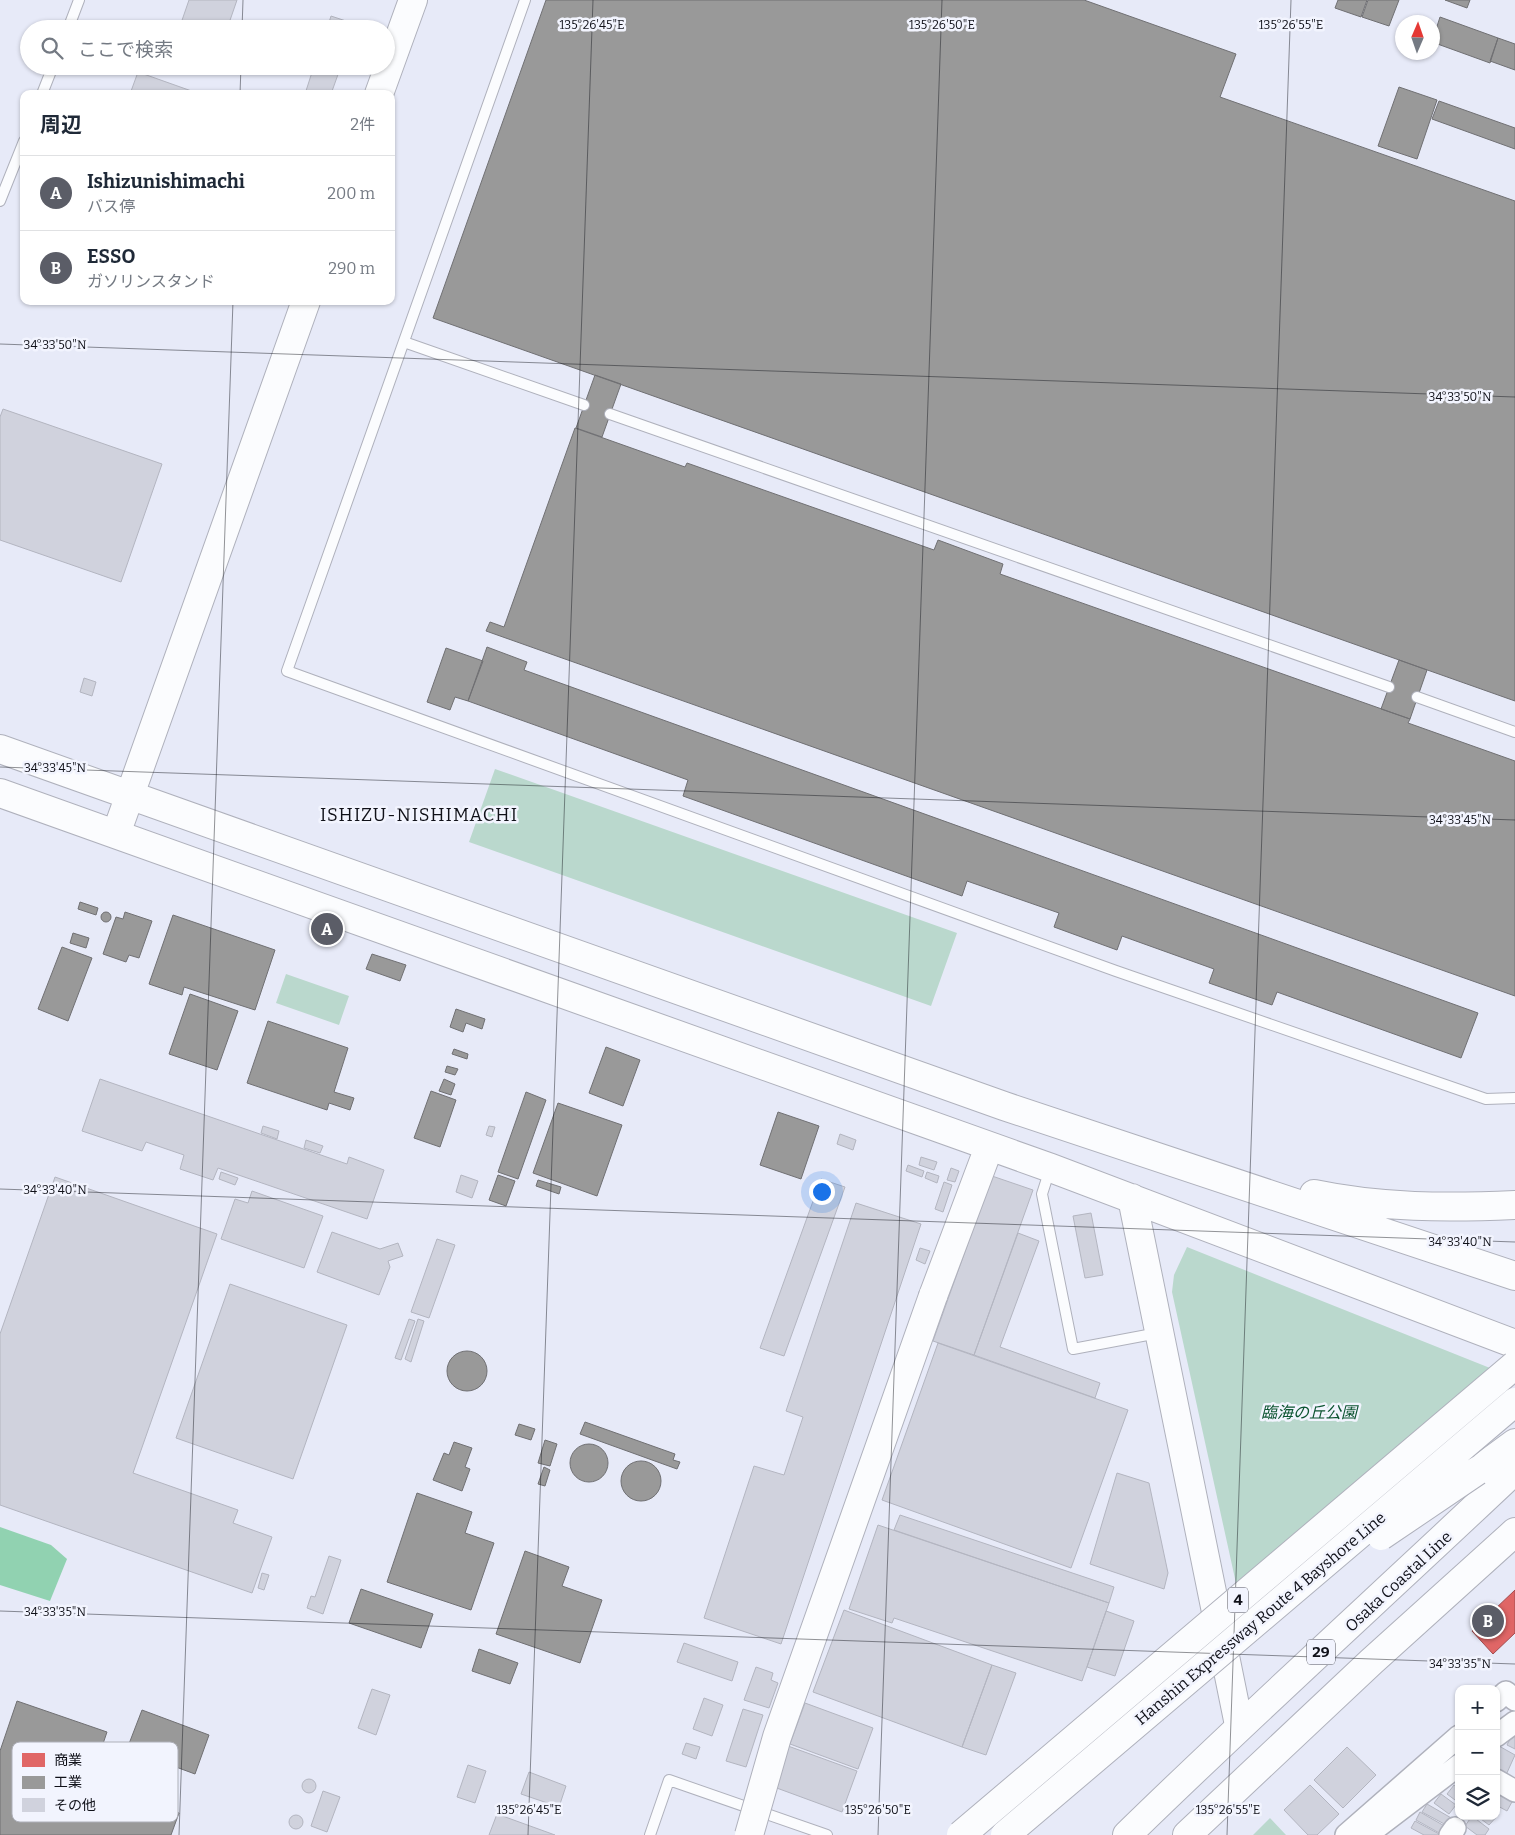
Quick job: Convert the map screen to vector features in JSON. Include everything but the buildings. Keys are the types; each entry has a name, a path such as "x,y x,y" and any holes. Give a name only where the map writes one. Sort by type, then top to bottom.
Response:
{"main road":[{"path":"395,48 412,0"},
{"path":"380,90 386,75"},
{"path":"116,834 305,305"},
{"path":"0,749 1004,1106 1173,1164 1515,1276"},
{"path":"0,793 1050,1168 1515,1344"},
{"path":"750,1835 777,1737 933,1296 1004,1106"},
{"path":"1173,1164 1339,1200 1426,1206 1515,1205"},
{"path":"1132,1198 1239,1725"},
{"name":"Hanshin Expressway Route 4 Bayshore Line","path":"961,1835 1515,1365"},
{"name":"Hanshin Expressway Route 4 Bayshore Line","path":"1005,1835 1515,1402"},
{"path":"1032,1812 1071,1784 1278,1611 1515,1443"},
{"name":"Osaka Coastal Line","path":"1127,1835 1239,1725 1366,1611 1515,1470"},
{"name":"29","path":"1187,1835 1371,1662 1515,1532"}],"street":[{"path":"1500,1697 1506,1692 1515,1700"},
{"path":"1500,1733 1515,1722"},
{"path":"1346,1835 1455,1740"},
{"path":"1367,1835 1455,1768"},
{"path":"1500,1782 1515,1791"}],"lane":[{"path":"71,20 79,0"},
{"path":"525,0 287,671 1116,971 1486,1099 1515,1098"},
{"path":"44,90 49,75"},
{"path":"0,201 20,151"},
{"path":"404,342 584,405"},
{"path":"610,414 1389,687"},
{"path":"1417,697 1515,732"},
{"path":"1050,1168 1042,1194 1073,1349 1159,1333"},
{"path":"650,1835 669,1780 827,1835"}],"green space":[{"path":"495,769 957,933 931,1006 469,842"},
{"path":"286,974 349,996 339,1025 276,1003"},
{"name":"臨海の丘公園","path":"1187,1247 1490,1368 1241,1606 1172,1292 1174,1275"},
{"path":"1270,1818 1286,1835 1253,1835"}],"shaded area":[{"path":"0,1527 51,1545 67,1559 50,1601 0,1585"}],"place":[{"name":"Ishizunishimachi","path":"327,929"},
{"name":"ESSO","path":"1488,1621"}],"district":[{"name":"ISHIZU-NISHIMACHI","path":"419,815"}]}
